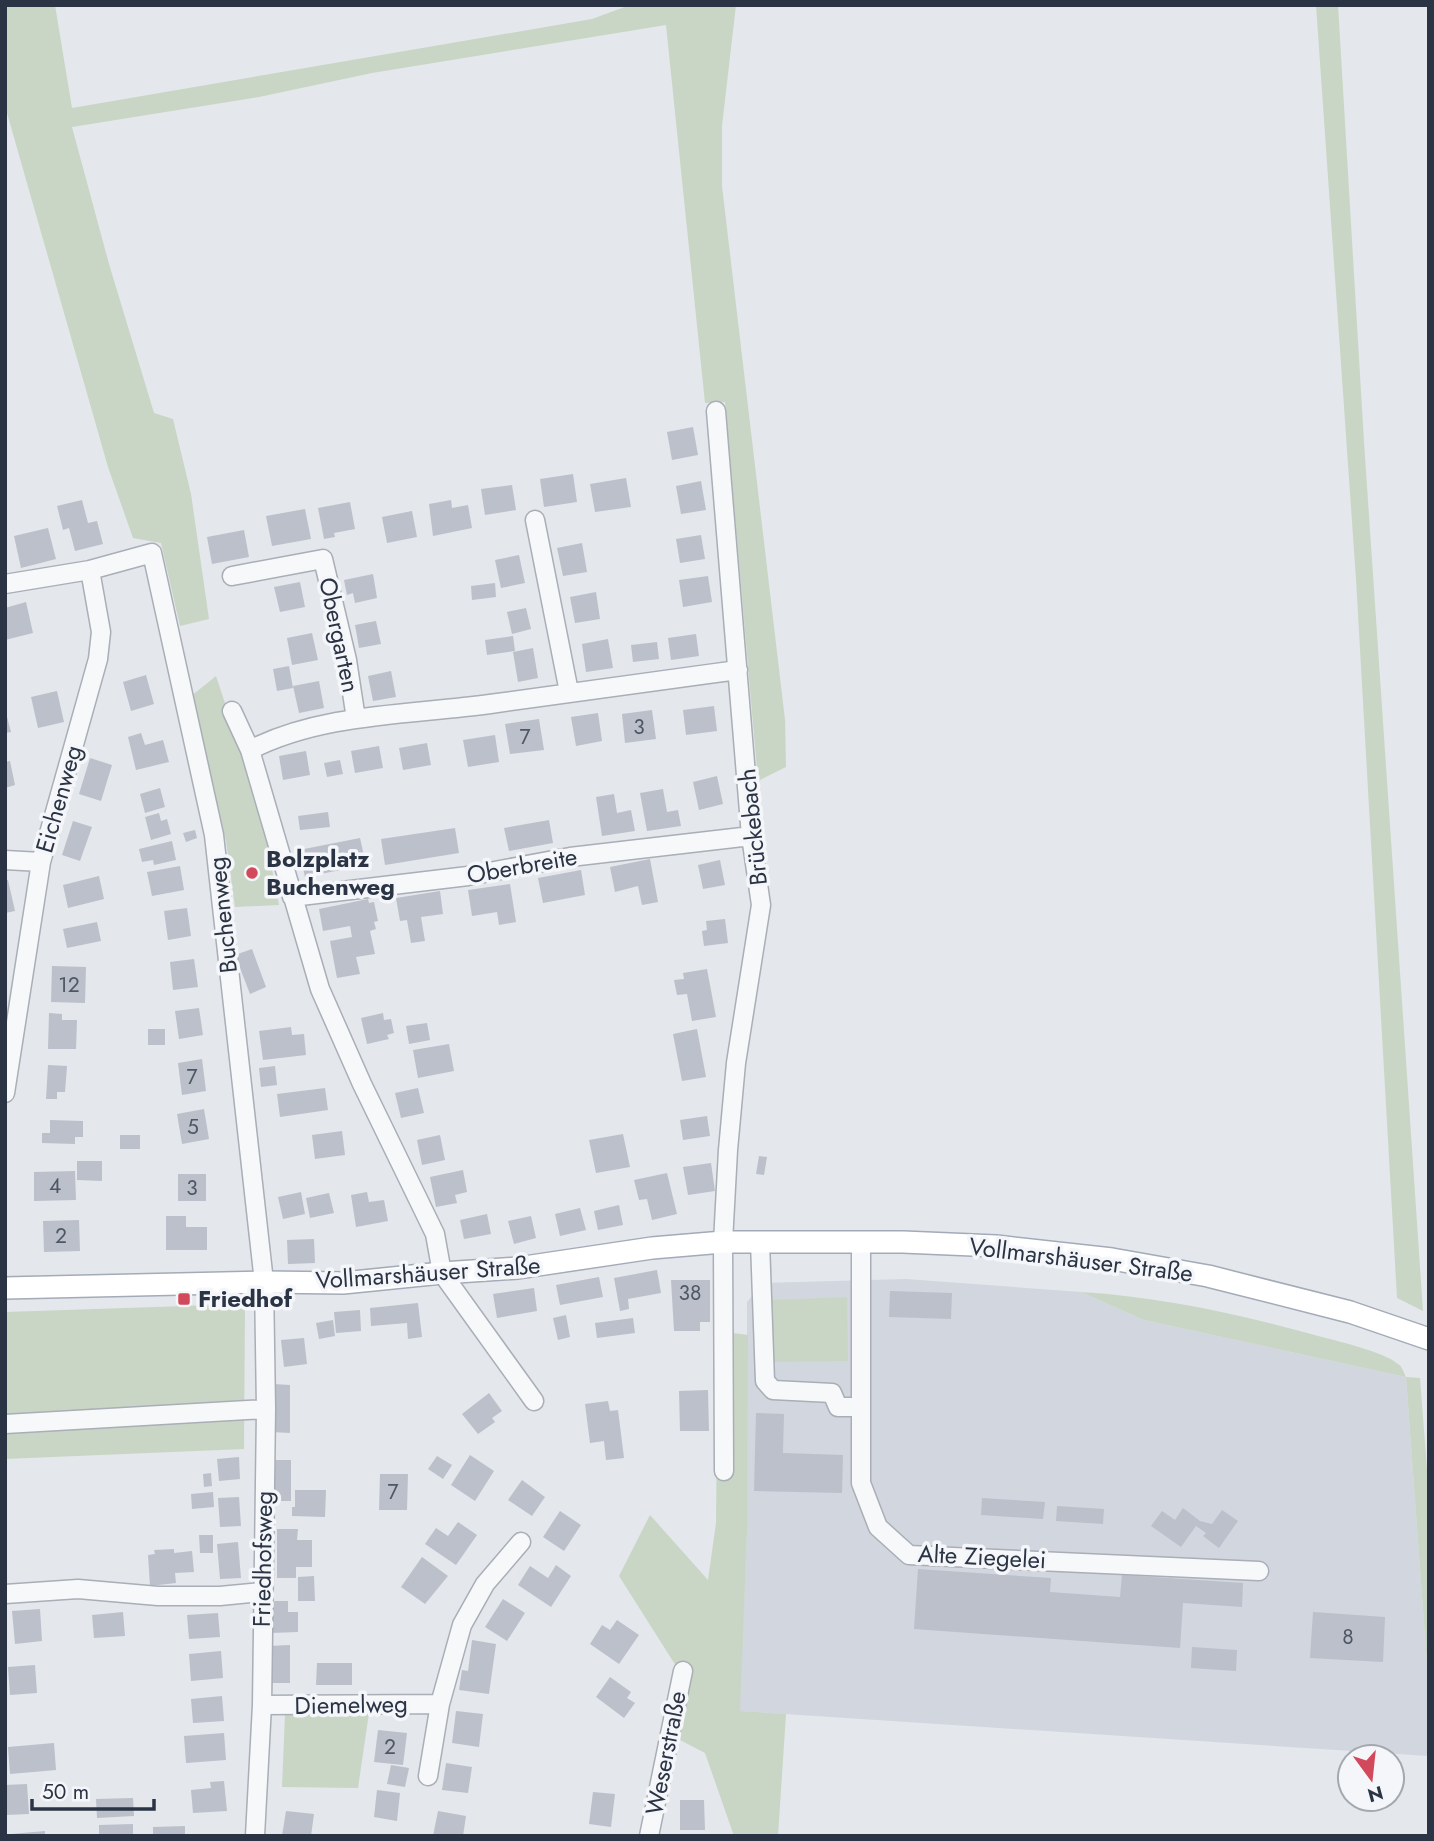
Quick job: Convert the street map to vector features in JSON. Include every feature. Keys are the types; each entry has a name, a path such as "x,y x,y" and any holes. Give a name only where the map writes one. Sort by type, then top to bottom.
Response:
{"main road":[{"name":"Vollmarshäuser Straße","path":"5,1288 264,1282 343,1283 518,1268 652,1248 723,1242 996,1246 1112,1259 1208,1276 1337,1308 1429,1339"}],"street":[{"name":"Brückebach","path":"716,411 751,836 761,905 736,1063 723,1242"},
{"path":"535,520 569,692"},
{"name":"Buchenweg","path":"90,570 152,552 214,835 264,1282"},
{"name":"Obergarten","path":"232,576 323,559 347,660 356,719"},
{"path":"5,584 90,570"},
{"name":"Eichenweg","path":"5,1093 41,862 98,659 101,632 90,570"},
{"name":"Obergarten","path":"250,750 274,738 356,719 490,704 738,670"},
{"path":"232,711 250,750 320,989 362,1084 435,1234 442,1273 534,1401"},
{"name":"Oberbreite","path":"292,897 468,876 583,855 751,836"},
{"path":"5,860 41,862"},
{"path":"723,1242 724,1471"},
{"path":"760,1242 765,1381 773,1390 832,1393 838,1407 861,1407"},
{"name":"Alte Ziegelei","path":"861,1242 861,1483 878,1527 909,1555 1259,1571"},
{"name":"Friedhofsweg","path":"255,1836 262,1705 266,1409 264,1282"},
{"path":"5,1424 266,1409"},
{"name":"Diemelweg","path":"428,1776 440,1704 462,1625 485,1584 522,1542"},
{"path":"5,1594 78,1589 158,1596 220,1596 262,1592"},
{"name":"Weserstraße","path":"649,1836 683,1671"},
{"name":"Diemelweg","path":"262,1705 440,1704"}],"shaded area":[{"path":"906,1279 1081,1292 1144,1320 1406,1377 1429,1692 1429,1756 1406,1754 1406,1743 1336,1743 1336,1750 739,1711 747,1533 747,1302 763,1283"}],"green space":[{"path":"5,5 55,5 72,108 592,19 630,5 736,5 722,126 722,186 785,720 786,767 758,781 725,402 705,403 666,25 372,73 259,97 72,127 109,264 154,413 173,419 191,494 209,619 180,626 161,543 133,538 108,467 5,106"},
{"path":"1316,5 1338,5 1364,442 1423,1311 1397,1298 1356,579"},
{"path":"216,676 266,839 279,905 235,907 226,841 190,697"},
{"path":"1081,1292 1172,1303 1233,1314 1292,1329 1383,1355 1399,1365 1406,1377 1144,1320"},
{"path":"847,1297 848,1361 773,1362 772,1300"},
{"path":"245,1304 244,1449 5,1459 5,1312"},
{"path":"718,1331 748,1335 747,1533 740,1711 786,1714 778,1836 734,1836 705,1753 680,1740 688,1685 619,1576 650,1515 708,1580 716,1523"},
{"path":"1406,1377 1420,1378 1429,1495 1429,1692"},
{"path":"369,1713 358,1788 282,1787 285,1715"}],"building":[{"path":"693,427 698,455 672,460 667,432"},
{"path":"573,474 577,502 544,507 540,479"},
{"path":"626,478 631,507 595,512 590,484"},
{"path":"701,481 706,510 681,514 676,486"},
{"path":"512,485 516,510 485,515 481,489"},
{"path":"82,500 88,523 97,521 103,544 75,551 69,528 63,530 57,506"},
{"path":"451,500 452,508 468,505 472,528 433,536 429,504"},
{"path":"350,502 355,529 334,533 335,537 324,539 318,508"},
{"path":"305,509 311,539 272,546 266,516"},
{"path":"412,511 417,537 387,543 382,517"},
{"path":"48,528 56,559 21,568 14,536"},
{"path":"244,530 249,557 212,564 207,537"},
{"path":"701,535 705,559 680,563 676,539"},
{"path":"582,543 587,572 563,576 557,548"},
{"path":"519,555 525,583 501,588 495,560"},
{"path":"373,574 377,598 355,603 353,593 347,595 344,580"},
{"path":"708,576 712,602 683,607 679,580"},
{"path":"300,582 305,607 280,612 274,587"},
{"path":"495,583 496,597 472,600 471,586"},
{"path":"596,592 600,619 575,623 570,597"},
{"path":"26,602 33,633 5,640 5,608"},
{"path":"526,608 531,629 512,634 507,612"},
{"path":"376,621 381,644 359,648 355,625"},
{"path":"312,633 318,660 292,665 287,638"},
{"path":"696,634 699,656 671,660 668,638"},
{"path":"513,636 515,651 487,655 485,640"},
{"path":"608,639 613,668 586,672 582,644"},
{"path":"657,642 659,659 633,662 631,645"},
{"path":"533,648 538,678 518,682 513,652"},
{"path":"289,666 293,688 277,691 273,669"},
{"path":"391,671 396,697 373,701 368,676"},
{"path":"146,675 154,704 131,711 123,682"},
{"path":"319,681 324,708 299,713 293,686"},
{"path":"57,691 64,722 38,728 31,697"},
{"path":"714,706 717,731 686,735 683,710"},
{"path":"5,709 11,732 5,733"},
{"path":"652,710 656,739 625,743 622,714"},
{"path":"598,713 602,741 576,746 571,717"},
{"path":"539,719 544,750 510,754 505,724"},
{"path":"141,733 145,745 163,740 169,762 136,770 128,737"},
{"path":"495,735 499,762 468,767 463,740"},
{"path":"427,743 431,765 403,770 399,748"},
{"path":"379,746 383,768 355,773 351,751"},
{"path":"306,751 310,775 283,780 279,756"},
{"path":"90,758 112,765 101,801 79,794"},
{"path":"340,760 343,774 327,777 324,763"},
{"path":"10,761 15,785 5,788 5,762"},
{"path":"717,776 723,804 699,810 693,782"},
{"path":"160,788 165,807 145,813 140,794"},
{"path":"663,789 667,812 678,810 681,826 647,831 640,793"},
{"path":"614,794 617,813 631,810 635,831 602,836 596,797"},
{"path":"328,812 330,827 300,830 298,816"},
{"path":"159,813 161,821 167,819 171,834 151,840 145,817"},
{"path":"549,820 553,843 509,851 504,828"},
{"path":"73,821 92,827 80,861 62,855"},
{"path":"455,828 459,853 385,865 381,839"},
{"path":"195,830 197,838 186,842 183,833"},
{"path":"360,838 366,865 305,877 299,850"},
{"path":"172,841 176,860 154,865 153,860 142,862 139,849"},
{"path":"650,859 658,902 642,905 638,886 615,892 610,867"},
{"path":"720,860 725,885 703,889 698,865"},
{"path":"180,866 184,890 152,896 147,872"},
{"path":"581,870 585,895 543,903 538,878"},
{"path":"99,876 104,899 68,908 63,885"},
{"path":"5,880 8,880 15,911 5,913"},
{"path":"510,884 516,922 499,925 497,912 472,916 468,890"},
{"path":"440,891 443,914 421,917 425,941 411,943 407,920 400,921 396,898"},
{"path":"368,899 369,903 374,902 378,921 374,922 376,929 370,931 375,954 356,957 360,974 337,978 330,941 352,937 350,926 323,931 319,909"},
{"path":"187,908 191,936 168,940 164,911"},
{"path":"725,919 728,943 704,946 702,931 707,930 706,921"},
{"path":"97,922 101,941 67,948 63,929"},
{"path":"252,949 266,987 250,994 235,955"},
{"path":"194,959 198,987 173,990 170,962"},
{"path":"52,966 86,967 85,1003 51,1002"},
{"path":"707,969 716,1017 692,1021 687,994 677,995 674,980 684,979 683,973"},
{"path":"199,1008 203,1035 179,1039 175,1011"},
{"path":"49,1013 62,1014 62,1020 77,1020 76,1049 48,1049"},
{"path":"383,1013 384,1020 391,1019 394,1033 387,1035 389,1039 367,1044 361,1018"},
{"path":"427,1023 430,1040 409,1044 406,1026"},
{"path":"291,1027 292,1035 304,1034 306,1055 263,1060 259,1031"},
{"path":"148,1029 165,1029 165,1045 148,1045"},
{"path":"697,1029 706,1077 682,1081 673,1034"},
{"path":"449,1044 454,1071 418,1078 413,1050"},
{"path":"202,1059 206,1091 182,1095 178,1063"},
{"path":"48,1065 67,1066 65,1092 57,1092 57,1099 46,1099"},
{"path":"275,1066 277,1085 261,1087 259,1068"},
{"path":"325,1088 328,1110 280,1117 277,1094"},
{"path":"418,1088 424,1113 401,1118 395,1093"},
{"path":"204,1109 209,1139 182,1144 177,1114"},
{"path":"707,1116 710,1136 683,1140 680,1120"},
{"path":"50,1120 83,1121 83,1137 75,1137 75,1144 42,1143 42,1133 50,1133"},
{"path":"342,1131 345,1155 315,1159 312,1135"},
{"path":"623,1134 630,1167 596,1173 589,1140"},
{"path":"120,1135 140,1135 140,1149 120,1149"},
{"path":"440,1135 445,1160 422,1165 417,1140"},
{"path":"759,1156 767,1157 764,1175 756,1174"},
{"path":"77,1161 102,1161 102,1181 77,1180"},
{"path":"711,1163 715,1191 688,1195 683,1167"},
{"path":"463,1170 467,1192 455,1195 457,1203 436,1207 430,1177"},
{"path":"75,1171 76,1200 34,1201 34,1172"},
{"path":"667,1173 677,1214 652,1220 647,1199 639,1200 634,1180"},
{"path":"178,1174 206,1174 206,1201 178,1201"},
{"path":"301,1192 305,1214 283,1219 278,1197"},
{"path":"367,1192 369,1202 384,1200 388,1221 356,1227 351,1195"},
{"path":"329,1193 334,1213 310,1218 306,1198"},
{"path":"619,1205 623,1225 598,1230 594,1211"},
{"path":"580,1208 586,1230 560,1236 555,1214"},
{"path":"487,1214 491,1234 464,1239 460,1220"},
{"path":"166,1216 186,1216 186,1227 207,1227 207,1250 166,1250"},
{"path":"531,1216 536,1238 514,1244 508,1221"},
{"path":"79,1220 80,1251 44,1252 43,1221"},
{"path":"314,1239 315,1263 288,1264 287,1240"},
{"path":"657,1270 661,1293 628,1299 629,1309 620,1311 614,1278"},
{"path":"599,1277 603,1297 560,1305 556,1285"},
{"path":"671,1280 710,1280 710,1322 700,1322 700,1331 674,1331"},
{"path":"534,1288 537,1311 497,1318 493,1294"},
{"path":"890,1291 952,1293 951,1319 889,1317"},
{"path":"418,1303 422,1337 408,1339 407,1323 371,1326 370,1308"},
{"path":"360,1310 361,1331 336,1333 334,1312"},
{"path":"566,1315 570,1337 558,1340 553,1318"},
{"path":"633,1318 635,1333 597,1338 595,1323"},
{"path":"333,1320 335,1336 319,1339 316,1323"},
{"path":"304,1338 307,1364 284,1367 281,1340"},
{"path":"273,1384 290,1385 290,1433 272,1432"},
{"path":"708,1390 709,1431 680,1431 679,1391"},
{"path":"489,1393 502,1411 492,1418 495,1422 478,1434 462,1414"},
{"path":"608,1401 610,1411 618,1410 624,1458 606,1460 604,1441 590,1443 585,1404"},
{"path":"756,1413 784,1414 783,1453 843,1455 842,1493 754,1491"},
{"path":"470,1455 494,1471 475,1501 451,1485"},
{"path":"437,1456 452,1465 443,1479 428,1469"},
{"path":"239,1457 240,1479 219,1481 217,1459"},
{"path":"273,1460 291,1460 291,1501 272,1501"},
{"path":"211,1473 212,1486 204,1487 203,1474"},
{"path":"380,1474 408,1474 407,1510 379,1510"},
{"path":"522,1480 545,1497 532,1516 508,1500"},
{"path":"295,1490 326,1490 325,1517 292,1516"},
{"path":"213,1492 214,1507 192,1509 191,1494"},
{"path":"239,1497 241,1526 220,1527 218,1498"},
{"path":"982,1498 1045,1502 1043,1519 981,1515"},
{"path":"1057,1506 1104,1509 1103,1524 1056,1521"},
{"path":"1183,1508 1200,1521 1212,1524 1222,1510 1238,1521 1219,1548 1203,1536 1206,1533 1196,1526 1181,1547 1151,1526 1162,1511 1175,1520"},
{"path":"560,1511 581,1525 564,1551 543,1537"},
{"path":"458,1522 477,1535 456,1565 425,1544 436,1528 448,1536"},
{"path":"277,1529 298,1529 297,1540 312,1540 312,1567 296,1567 296,1578 277,1578"},
{"path":"199,1535 213,1535 213,1553 200,1553"},
{"path":"238,1542 241,1578 220,1579 217,1544"},
{"path":"174,1549 174,1553 192,1551 194,1572 175,1573 176,1583 150,1586 148,1555 155,1554 154,1550"},
{"path":"422,1557 448,1576 425,1604 401,1587"},
{"path":"556,1565 571,1576 551,1607 518,1585 530,1566 548,1578"},
{"path":"918,1569 1051,1578 1050,1592 1120,1597 1122,1575 1243,1583 1242,1607 1183,1603 1180,1648 914,1629"},
{"path":"314,1576 315,1601 298,1601 298,1577"},
{"path":"503,1599 525,1613 507,1641 485,1627"},
{"path":"271,1601 288,1601 288,1612 298,1612 298,1632 271,1633"},
{"path":"40,1609 42,1641 15,1644 12,1611"},
{"path":"123,1612 125,1636 94,1638 92,1615"},
{"path":"1313,1612 1385,1617 1383,1662 1310,1658"},
{"path":"218,1613 220,1637 189,1639 187,1615"},
{"path":"617,1620 639,1635 619,1664 590,1644 602,1625 610,1630"},
{"path":"472,1640 496,1644 489,1694 459,1690 462,1670 468,1671"},
{"path":"290,1645 290,1683 268,1683 268,1646"},
{"path":"1192,1647 1237,1650 1236,1671 1191,1668"},
{"path":"221,1651 223,1678 191,1681 189,1654"},
{"path":"317,1663 352,1663 352,1685 316,1685"},
{"path":"35,1665 37,1693 10,1695 8,1667"},
{"path":"610,1677 631,1692 627,1698 635,1703 624,1718 596,1697"},
{"path":"222,1696 224,1721 193,1723 191,1699"},
{"path":"456,1711 483,1714 479,1747 452,1743"},
{"path":"378,1730 407,1733 403,1765 374,1762"},
{"path":"224,1733 226,1760 186,1763 184,1736"},
{"path":"54,1743 56,1770 10,1774 8,1747"},
{"path":"446,1763 472,1767 468,1793 442,1790"},
{"path":"391,1765 409,1768 405,1787 387,1784"},
{"path":"224,1781 227,1811 193,1813 191,1790 211,1788 210,1782"},
{"path":"27,1784 29,1814 5,1815 5,1785"},
{"path":"377,1790 400,1793 397,1821 374,1817"},
{"path":"593,1792 615,1794 611,1827 589,1824"},
{"path":"133,1798 134,1816 97,1818 96,1799"},
{"path":"680,1800 704,1800 705,1830 680,1830"},
{"path":"286,1811 314,1814 311,1836 282,1836"},
{"path":"438,1811 466,1816 463,1836 433,1836"},
{"path":"133,1824 133,1836 99,1836 99,1825"},
{"path":"185,1826 185,1836 153,1836 153,1827"},
{"path":"45,1831 45,1836 11,1836 11,1834"}],"place":[{"name":"Bolzplatz Buchenweg","path":"252,873"},
{"name":"Friedhof","path":"184,1299"}]}
